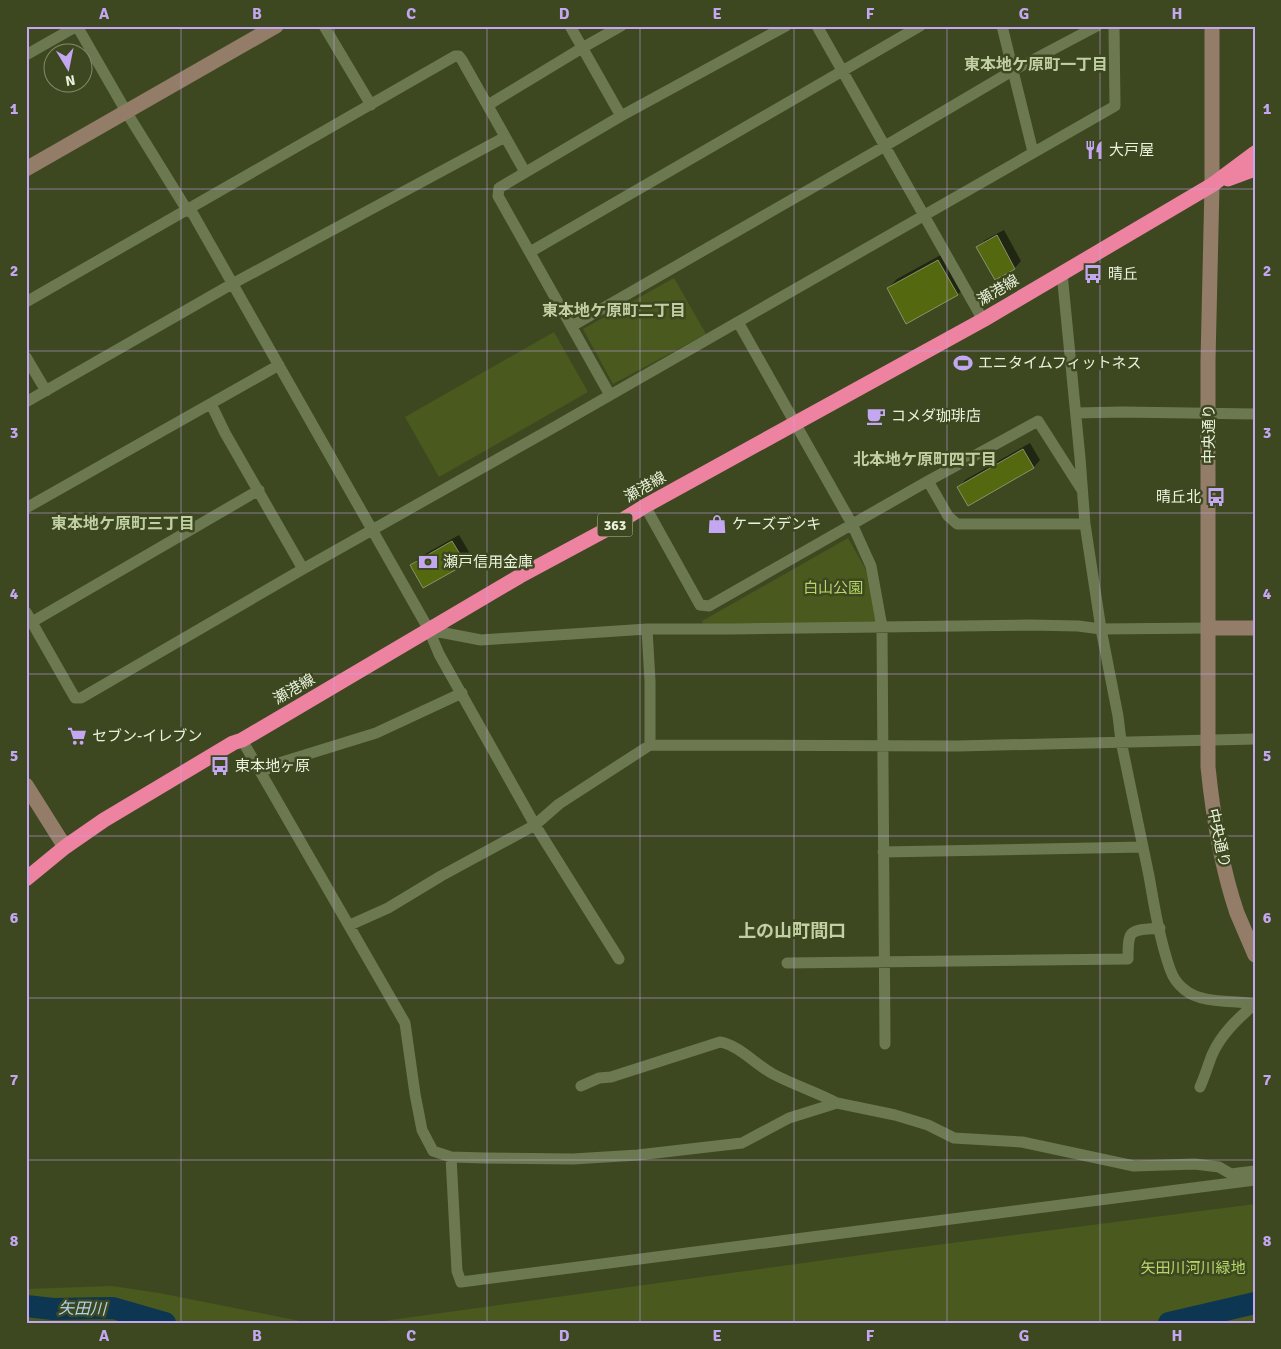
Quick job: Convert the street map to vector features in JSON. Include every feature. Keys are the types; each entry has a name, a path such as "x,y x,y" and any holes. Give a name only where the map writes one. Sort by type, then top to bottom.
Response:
{"highway":[{"name":"瀬港線","path":"26,879 65,847 104,820 233,743 242,740 520,576 983,320 1212,185 1255,153"},
{"name":"瀬港線","path":"1212,185 1255,169"}],"street":[{"path":"26,55 77,26 127,113 187,210 193,214 429,630 439,654 535,825 619,960"},
{"path":"26,169 127,113 276,26"},
{"path":"324,26 372,104"},
{"path":"570,26 621,116"},
{"path":"488,105 621,26"},
{"path":"610,395 498,196 499,188 621,116 786,26"},
{"path":"818,26 983,320"},
{"path":"530,252 920,26"},
{"path":"1002,26 1033,152"},
{"path":"572,326 886,146 1012,71 1097,26"},
{"path":"259,490 29,617 75,698 81,698 302,568 610,395 1115,106 1114,26"},
{"name":"中央通り","path":"1212,26 1208,739 1211,796 1220,848 1237,912 1255,956"},
{"path":"26,302 455,56 459,56 525,172"},
{"path":"26,402 232,284 506,137"},
{"path":"1062,273 1085,524 1101,629 1121,741 1160,928 1172,975 1175,982 1196,997 1255,1004"},
{"path":"738,322 852,524 871,566 882,627 885,1044"},
{"path":"26,357 46,391"},
{"path":"26,508 279,365"},
{"path":"211,404 225,433 302,568"},
{"path":"1076,413 1209,412 1255,414"},
{"path":"645,506 700,605 710,606 928,481 1038,422 1083,492"},
{"path":"928,481 948,516 957,524 1085,524"},
{"path":"429,630 481,640 646,629 1029,625 1078,626 1101,629 1255,628"},
{"path":"646,629 650,681 650,745"},
{"path":"261,772 280,763 376,733 462,693"},
{"path":"350,925 388,908 441,876 535,825 559,804 650,745 958,746 1255,739"},
{"path":"242,740 405,1022 422,1130 433,1151 452,1158 573,1159 638,1155 742,1142 789,1118 837,1104"},
{"path":"28,793 65,847"},
{"path":"883,852 1143,847"},
{"path":"787,963 1128,959 1129,934 1135,930 1160,928"},
{"path":"1200,1087 1207,1074 1212,1054 1224,1035 1240,1016 1255,1004"},
{"path":"581,1086 599,1078 611,1077 720,1042 730,1044 772,1074 819,1093 837,1104 895,1115 928,1125 954,1138 1022,1142 1134,1166 1195,1164 1219,1167 1232,1174 1255,1171"},
{"path":"452,1158 457,1271 462,1282 1255,1180"}],"green space":[{"path":"674,278 706,334 613,384 583,329"},
{"path":"554,332 588,392 439,477 405,417"},
{"name":"白山公園","path":"848,538 865,568 878,623 704,625 702,621"},
{"name":"矢田川河川緑地","path":"1255,1204 1255,1323 369,1323 890,1251"},
{"path":"112,1286 159,1293 310,1323 26,1323 26,1289"}],"building":[{"path":"997,235 1015,269 995,280 976,247"},
{"path":"938,260 958,295 906,324 887,288"},
{"path":"1023,449 1034,468 968,506 957,487"},
{"path":"452,541 466,564 423,588 410,565"}],"waterway":[{"name":"矢田川","path":"1169,1323 1255,1303"},
{"name":"矢田川","path":"26,1306 53,1309 113,1308 165,1323"}],"place":[{"name":"大戸屋","path":"1094,150"},
{"name":"晴丘","path":"1093,274"},
{"name":"エニタイムフィットネス","path":"963,363"},
{"name":"コメダ珈琲店","path":"876,416"},
{"name":"晴丘北","path":"1216,497"},
{"name":"ケーズデンキ","path":"717,524"},
{"name":"瀬戸信用金庫","path":"428,562"},
{"name":"セブン-イレブン","path":"77,736"},
{"name":"東本地ヶ原","path":"220,766"}],"district":[{"name":"東本地ケ原町一丁目","path":"1036,64"},
{"name":"東本地ケ原町二丁目","path":"614,310"},
{"name":"北本地ケ原町四丁目","path":"925,459"},
{"name":"東本地ケ原町三丁目","path":"123,523"},
{"name":"上の山町間口","path":"792,931"}]}
